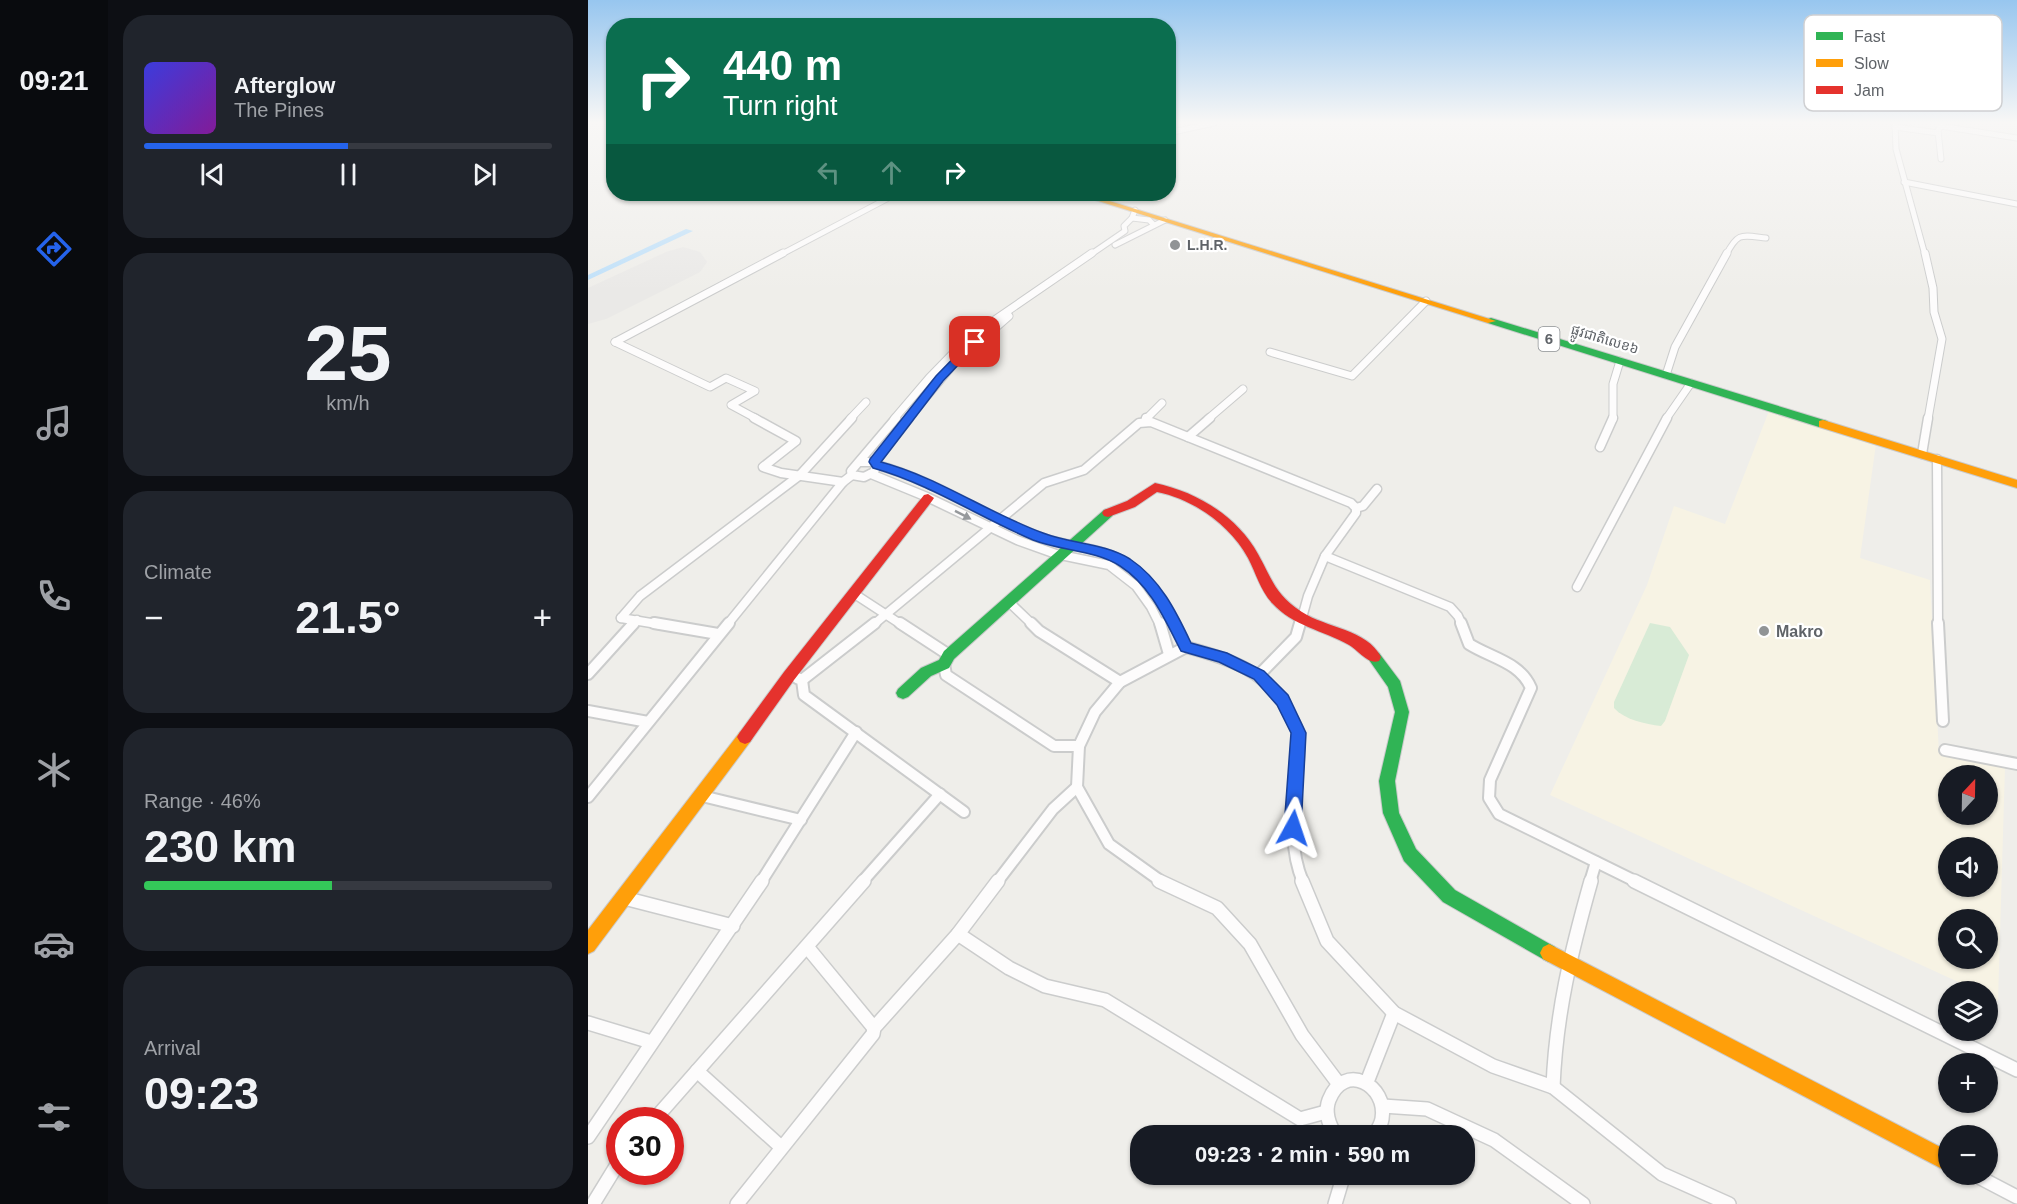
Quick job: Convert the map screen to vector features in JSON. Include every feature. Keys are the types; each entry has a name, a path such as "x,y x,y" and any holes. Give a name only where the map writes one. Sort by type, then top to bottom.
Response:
{"main road":[{"name":"ផ្លូវជាតិលេខ៦","path":"1099,201 1133,214 1426,301 2017,484"},
{"path":"903,693 926,672 946,659 1110,511 1131,504 1155,487 1168,489 1220,516 1249,549 1263,582 1273,597 1301,619 1351,639 1372,654 1395,685 1402,712 1387,781 1391,813 1410,855 1449,896 1568,964 1938,1157"},
{"path":"588,945 702,796 789,676 928,498"}],"street":[{"path":"1922,454 1942,339 1934,312 1933,288 1921,235 1904,182 2017,204"},
{"path":"843,482 762,467 796,441 731,405 754,391 726,378 710,387 615,342 883,201"},
{"path":"852,475 852,468 861,462 929,378 967,339 1125,231 1124,226 1133,214"},
{"path":"871,474 876,463 940,378 975,342 1006,318 1122,240 1133,233 1149,229 1159,222"},
{"path":"1666,375 1675,347 1735,238 1742,235 1766,238"},
{"path":"1270,352 1352,376 1426,301"},
{"path":"967,339 975,342"},
{"path":"1600,447 1613,422 1613,384 1620,361"},
{"path":"1577,587 1661,427 1691,383"},
{"path":"1188,437 1243,389"},
{"path":"718,634 621,618 640,596 800,475 866,402"},
{"path":"1145,422 1147,416 1162,403"},
{"path":"802,680 886,615 1044,483 1083,470 1139,423 1145,422 1188,437 1351,503 1356,508"},
{"path":"1937,459 1937,600 1943,721"},
{"path":"861,462 876,463 909,476 1002,518 1064,551 1091,549 1125,562 1151,585 1170,614 1186,647"},
{"path":"852,475 860,477 871,474 928,498 989,528 1086,557 1117,569 1142,592 1167,641 1168,654"},
{"path":"588,797 718,634 843,482 852,475"},
{"path":"1356,508 1363,506 1377,489"},
{"path":"1259,675 1296,637 1325,556 1356,513 1356,508"},
{"path":"1325,556 1450,607 1458,614 1464,636 1469,644 1521,670 1528,678 1531,688 1490,780 1489,798 1499,814 2017,1070"},
{"path":"853,593 946,659 946,675 1054,746 1079,746"},
{"path":"1008,602 1039,632 1120,682"},
{"path":"588,674 637,620"},
{"path":"1338,1083 1302,1035 1250,944 1217,908 1161,882 1109,844 1077,787 1079,746 1095,712 1120,682 1168,654 1186,647 1222,657 1259,675 1283,700 1299,733 1293,828 1299,873 1327,941 1394,1013 1492,1066 1553,1087 1662,1174 1729,1204"},
{"path":"789,676 802,680"},
{"path":"802,680 804,695 964,812"},
{"path":"588,711 648,722"},
{"path":"588,1137 651,1042 734,926 856,732"},
{"path":"1946,750 2017,764"},
{"path":"737,1204 873,1034 874,1028 958,934 1053,809 1077,787"},
{"path":"665,1107 808,948 940,794"},
{"path":"702,796 801,820"},
{"path":"1553,1087 1555,1039 1568,964 1596,862"},
{"path":"624,898 734,926"},
{"path":"958,934 1009,968 1045,986 1105,1000 1300,1119 1326,1112"},
{"path":"808,948 874,1028"},
{"path":"1367,1082 1394,1013"},
{"path":"588,1023 651,1042"},
{"path":"697,1071 781,1147"},
{"path":"1331,1125 1326,1112 1329,1095 1338,1083 1352,1078 1367,1082 1377,1092 1383,1106 1381,1125"},
{"path":"1383,1106 1427,1109 1494,1140 1583,1204"},
{"path":"592,1204 606,1182"},
{"path":"1335,1204 1341,1185"},
{"path":"1994,1185 2017,1197"}],"shaded area":[{"path":"1769,411 1876,444 1860,558 1930,580 1939,754 1995,765 1938,765 1938,825 1998,825 1998,766 2005,767 1998,1001 1998,981 1956,981 1550,795 1647,585 1674,506 1725,524"}],"green space":[{"path":"1650,623 1670,627 1689,655 1665,721 1661,726 1642,723 1614,708 1614,702"}],"waterway":[{"path":"588,278 689,231"}],"runway":[{"path":"588,308 683,262"}],"traffic: fast":[{"path":"1491,321 1823,424"},
{"path":"903,693 926,672 944,664 949,655 1108,513"},
{"path":"1374,657 1395,685 1402,712 1387,781 1391,813 1410,855 1449,896 1549,953"}],"traffic: slow":[{"path":"1103,201 1491,321"},
{"path":"1823,424 2017,484"},
{"path":"588,945 745,737"},
{"path":"1549,953 1938,1157"}],"traffic: jam":[{"path":"1108,513 1131,504 1155,487 1195,501 1219,517 1240,537 1253,556 1266,585 1284,606 1302,619 1359,644 1374,657"},
{"path":"745,737 789,676 928,498"}],"place":[{"name":"L.H.R.","path":"1175,245"},
{"name":"Makro","path":"1764,631"}],"route":[{"path":"975,342 940,378 874,462 938,488 1038,537 1069,546 1091,549 1125,562 1151,585 1170,614 1186,647 1222,657 1259,675 1283,700 1299,733 1293,828"}]}
